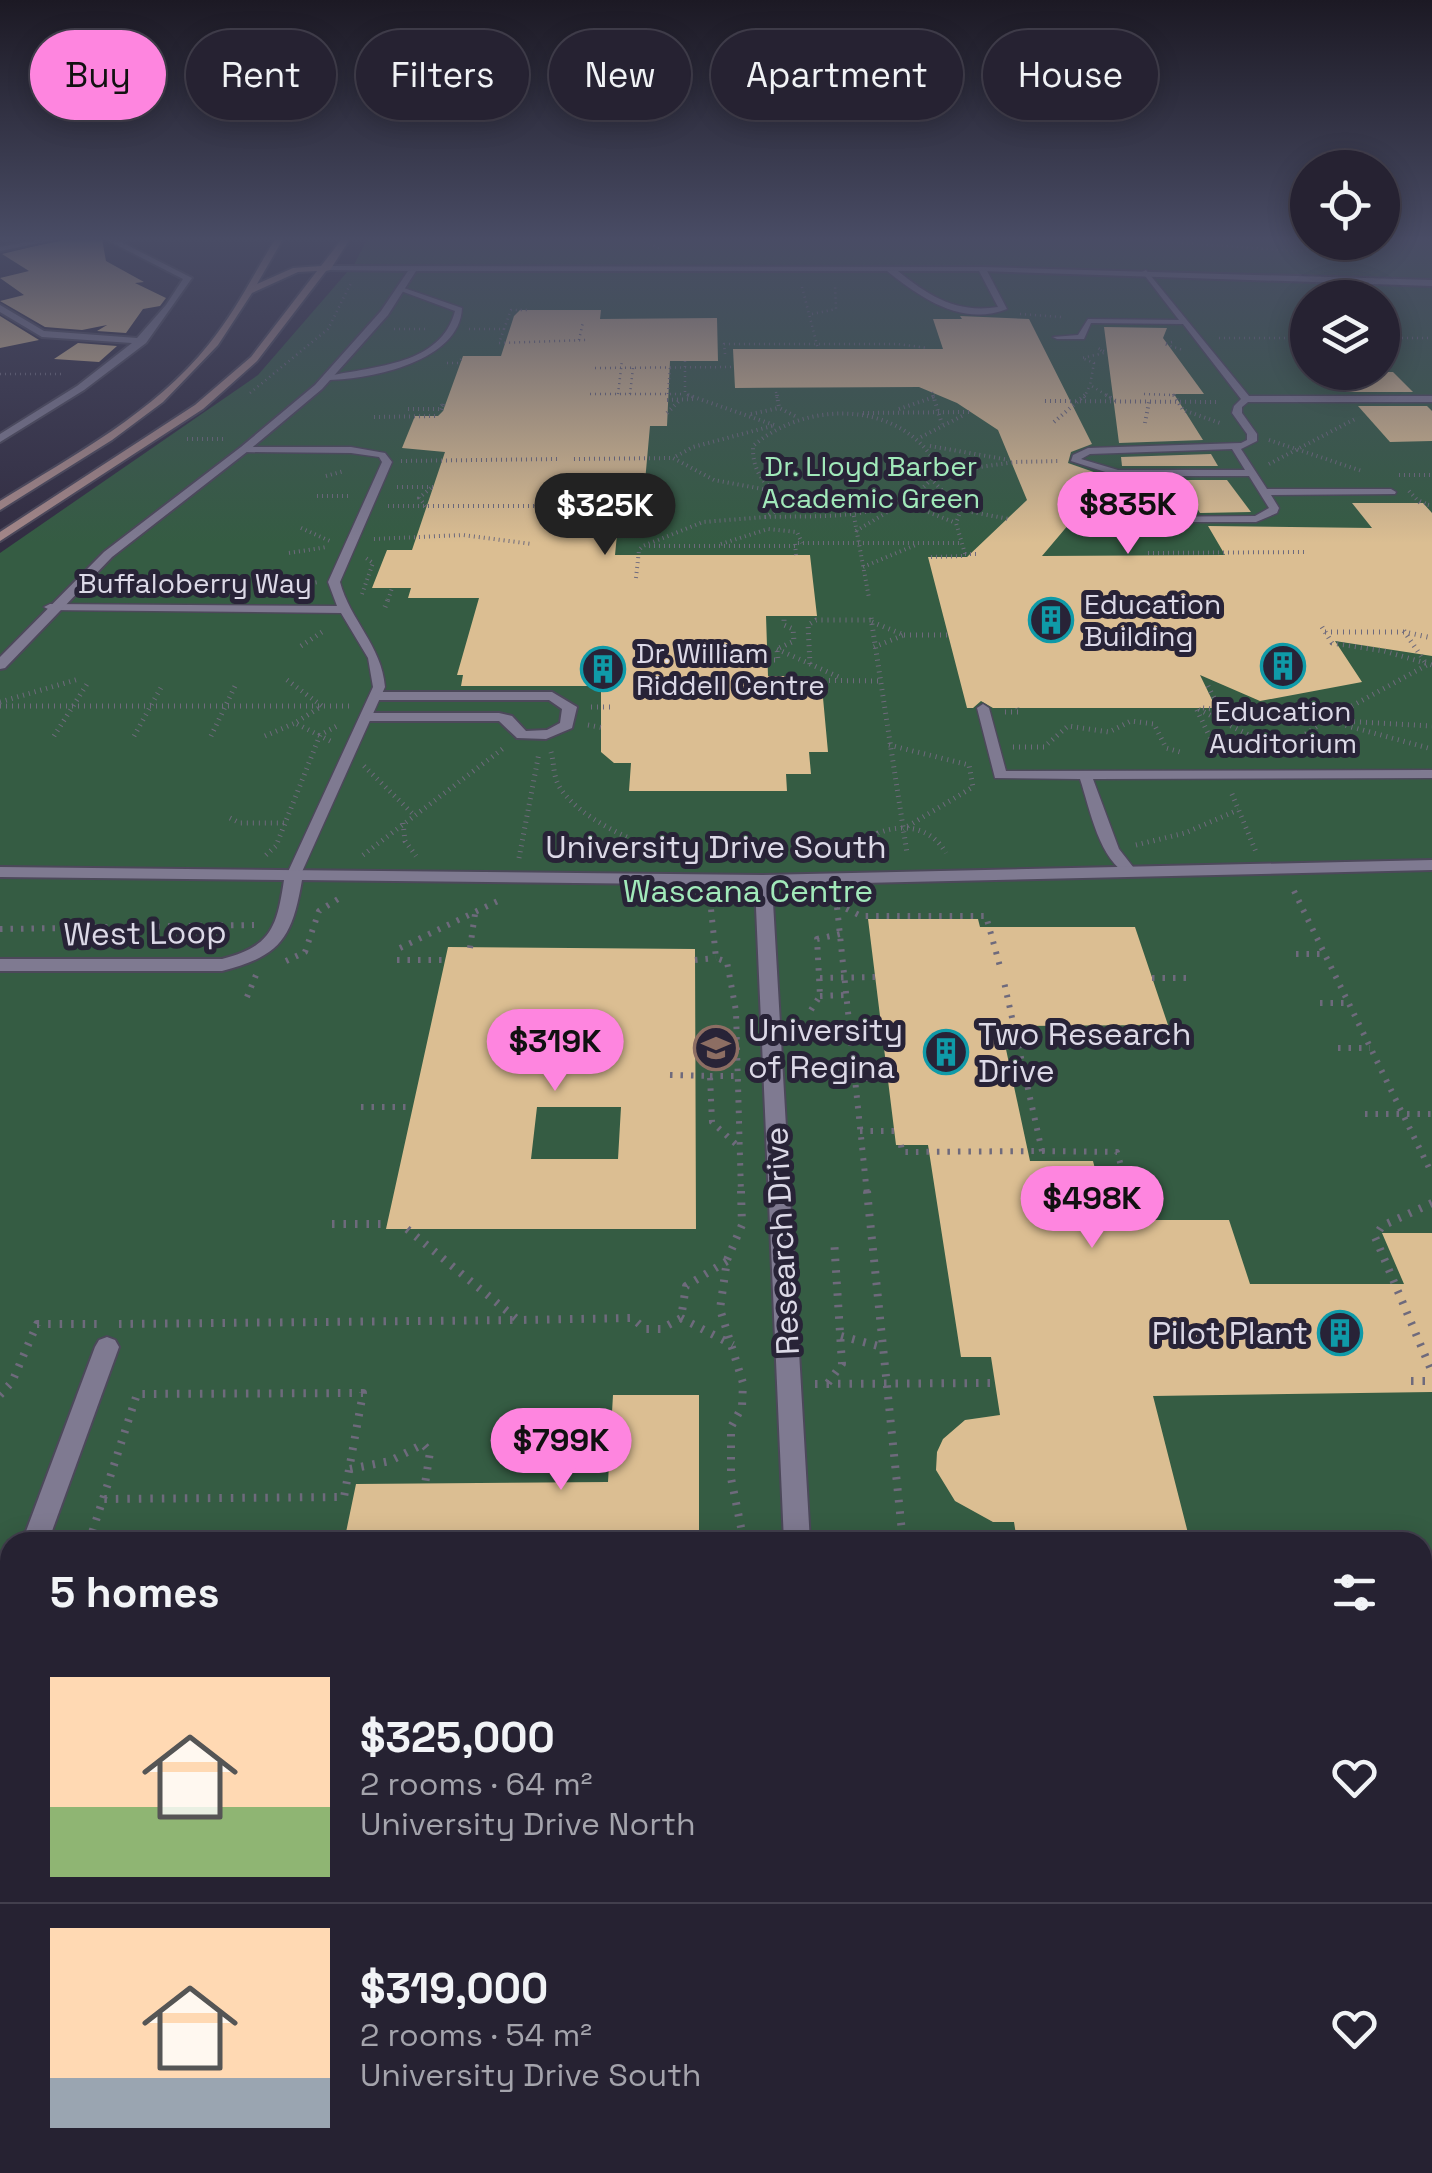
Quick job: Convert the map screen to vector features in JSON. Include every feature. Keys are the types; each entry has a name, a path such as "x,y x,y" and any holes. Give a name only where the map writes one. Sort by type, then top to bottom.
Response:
{"main road":[{"path":"0,506 125,426 180,381 215,340"},
{"path":"0,537 200,407 254,359 269,340"}],"street":[{"path":"135,340 144,341"},
{"path":"0,665 50,608 124,541 245,450 332,378 362,340"},
{"path":"0,439 102,374 144,341"},
{"path":"552,696 570,707 567,725 560,731 522,735 507,719 498,717 373,706 552,696"},
{"name":"University Drive South","path":"0,872 763,880 1432,865"},
{"path":"285,924 294,874"},
{"name":"Research Drive","path":"763,880 796,1532"},
{"name":"West Loop","path":"0,966 222,965 251,959 270,948 285,924"},
{"path":"39,1532 107,1347"}],"lane":[{"path":"332,378 432,352 448,340"},
{"path":"1199,340 1242,402"},
{"path":"1242,402 1432,399"},
{"path":"1242,402 1236,413 1252,434 1252,441 1236,447 1088,451 1076,457 1076,461 1118,472 1252,473"},
{"path":"1132,520 1256,520 1272,514 1274,508 1236,447"},
{"path":"245,450 350,450 382,456 387,462 334,582 336,596 346,610"},
{"path":"1264,492 1392,492"},
{"name":"Buffaloberry Way","path":"50,608 346,610 365,637 380,670 373,706"},
{"path":"294,874 348,750 373,706"},
{"path":"983,708 1000,774 1432,774"},
{"path":"1085,776 1112,850 1130,872"}],"path":[{"path":"817,340 818,346"},
{"path":"724,354 724,344 898,344 928,348"},
{"path":"1054,422 1082,401 1090,386 1094,363 1082,358 1104,353 1098,348 1104,351"},
{"path":"458,364 462,358"},
{"path":"667,413 683,396 685,360"},
{"path":"618,394 622,361"},
{"path":"630,394 633,368"},
{"path":"668,397 670,368"},
{"path":"595,370 734,368"},
{"path":"0,374 102,374"},
{"path":"1090,386 1118,401"},
{"path":"776,392 779,408"},
{"path":"590,394 706,399 775,426"},
{"path":"1144,394 1173,394 1183,410 1374,475"},
{"path":"888,412 933,395 942,424"},
{"path":"1045,401 1242,402"},
{"path":"1145,422 1149,402"},
{"path":"744,414 767,414 779,408"},
{"path":"779,408 798,418"},
{"path":"374,416 406,413 440,410 436,416 406,413"},
{"path":"673,458 693,447 798,418 971,412 921,436"},
{"path":"1252,473 1363,414 1343,413"},
{"path":"850,415 872,418 921,436 930,446 937,473 934,482 856,530"},
{"path":"775,426 756,442 751,459 756,474 774,491 793,501 853,511"},
{"path":"930,446 1015,462"},
{"path":"539,459 541,452"},
{"path":"574,458 673,458 714,480 774,491"},
{"path":"326,476 387,462 558,459"},
{"path":"937,473 1038,459 1076,461"},
{"path":"1038,459 1041,468"},
{"path":"1404,484 1416,475"},
{"path":"1389,480 1404,484 1421,503"},
{"path":"934,482 962,510 1010,520"},
{"path":"396,487 433,487 419,498 426,506"},
{"path":"316,496 372,496"},
{"path":"765,516 793,501"},
{"path":"636,578 639,550 643,546 703,522 853,511 903,502 956,523"},
{"path":"387,506 543,506"},
{"path":"962,510 956,523 965,555"},
{"path":"853,511 869,598"},
{"path":"716,546 780,528 797,532 802,543"},
{"path":"444,542 446,535"},
{"path":"372,540 446,535 532,544"},
{"path":"510,541 518,538"},
{"path":"864,567 920,543"},
{"path":"643,546 962,543"},
{"path":"288,553 338,545"},
{"path":"796,546 796,554"},
{"path":"1148,553 1308,552"},
{"path":"932,557 976,554"},
{"path":"364,556 372,565 381,565"},
{"path":"362,594 372,565"},
{"path":"385,607 392,588"},
{"path":"784,616 784,625 794,628 816,620 871,620 904,634 948,635"},
{"path":"871,620 908,854 893,854"},
{"path":"314,624 333,624"},
{"path":"808,626 810,664"},
{"path":"777,649 794,641 794,628"},
{"path":"1430,665 1384,651 1332,643 1323,630 1403,630 1432,638"},
{"path":"1403,630 1432,673"},
{"path":"874,647 904,634"},
{"path":"777,649 847,680"},
{"path":"768,660 778,660 777,649"},
{"path":"1281,751 1326,720 1430,665"},
{"path":"0,704 79,679"},
{"path":"287,680 322,706"},
{"path":"793,680 879,681"},
{"path":"54,736 87,684"},
{"path":"134,736 163,684"},
{"path":"212,736 236,684"},
{"path":"1208,686 1220,710"},
{"path":"262,860 276,846 320,735 336,728 351,690"},
{"path":"0,704 373,706"},
{"path":"266,736 322,706"},
{"path":"570,707 612,707"},
{"path":"1196,708 1432,726"},
{"path":"1326,720 1432,749"},
{"path":"1002,747 1041,748 1068,726 1109,732 1136,721 1154,724 1166,748 1188,759"},
{"path":"296,722 348,750 413,814"},
{"path":"359,858 522,735"},
{"path":"889,744 969,764 973,786 903,828"},
{"path":"519,855 536,755 548,746 555,759 557,783 570,798 650,848 672,855 710,855 716,958"},
{"path":"1112,850 1185,832 1238,810"},
{"path":"230,818 240,823 316,823"},
{"path":"402,822 405,841 416,857"},
{"path":"864,854 868,841 881,831 903,828 932,832 942,841 946,854"},
{"path":"878,854 834,855 834,878 902,1532"},
{"path":"926,854 964,854"},
{"path":"400,948 511,894 515,876"},
{"path":"1294,891 1432,1174"},
{"path":"837,904 861,916 986,916 1000,970"},
{"path":"470,948 475,912"},
{"path":"0,929 314,924"},
{"path":"452,924 472,936"},
{"path":"812,1010 820,996 817,939 840,934"},
{"path":"1296,954 1326,954"},
{"path":"694,960 716,958 727,962 736,1011 742,1225 728,1260 720,1310 743,1384 742,1406 731,1427 731,1478 742,1532"},
{"path":"397,960 445,960"},
{"path":"820,978 875,978"},
{"path":"1152,978 1191,978"},
{"path":"1004,982 1042,1151"},
{"path":"820,996 846,995"},
{"path":"1320,1003 1349,1003"},
{"path":"1338,1048 1370,1048"},
{"path":"670,1075 738,1076"},
{"path":"710,1076 712,1122 740,1148"},
{"path":"855,1078 888,1078"},
{"path":"361,1107 413,1107"},
{"path":"1365,1114 1432,1114"},
{"path":"860,1131 894,1131"},
{"path":"901,1145 902,1152 1116,1152 1126,1183"},
{"path":"1432,1203 1382,1226 1375,1236 1432,1372"},
{"path":"332,1224 387,1224"},
{"path":"406,1229 518,1320"},
{"path":"827,1384 842,1364 834,1239"},
{"path":"681,1318 686,1286 728,1260"},
{"path":"0,1395 12,1382 37,1324 632,1318 645,1329 662,1328 681,1318"},
{"path":"681,1318 733,1345"},
{"path":"841,1336 882,1348"},
{"path":"1411,1381 1432,1381"},
{"path":"743,1384 995,1384"},
{"path":"92,1532 137,1394 363,1393 344,1497 103,1499"},
{"path":"350,1469 390,1461 423,1444 430,1452 425,1484"}],"green space":[{"name":"Wascana Centre","path":"288,340 1290,340 1290,390 1400,390 1400,340 1432,340 1432,1532 0,1532 0,553 258,375"}],"building":[{"path":"0,340 37,340 0,348"},
{"path":"506,340 718,340 718,361 670,361 667,426 650,426 643,504 620,504 615,555 810,555 817,616 766,616 768,676 793,676 793,687 822,687 828,752 809,752 811,774 786,774 787,791 629,791 631,763 614,763 601,752 601,686 461,686 463,675 457,675 479,598 408,598 411,588 372,588 387,550 412,550 445,452 402,448 415,416 438,416 443,411 463,356 501,356"},
{"path":"940,340 1040,340 1092,444 1071,452 1068,463 1108,477 1122,504 1086,504 1042,556 1225,555 1208,526 1372,528 1352,503 1423,503 1432,513 1432,656 1335,641 1362,682 1260,701 1200,675 1216,708 993,708 981,701 967,708 928,557 967,557 1027,500 998,430 957,403 919,387 735,388 733,349 943,349"},
{"path":"1106,340 1165,340 1204,394 1174,394 1203,440 1119,443"},
{"path":"78,343 117,346 99,362 54,359"},
{"path":"1400,379 1413,392 1346,392 1400,390"},
{"path":"1358,406 1427,406 1432,411 1432,441 1390,442"},
{"path":"1211,454 1218,466 1122,466 1121,457"},
{"path":"1124,480 1227,480 1251,512 1200,513 1195,505 1127,504"},
{"path":"868,919 978,919 980,927 1135,927 1168,1025 1001,1026 1030,1161 1093,1161 1108,1220 1229,1220 1250,1284 1404,1284 1382,1233 1432,1233 1432,1392 1153,1396 1188,1532 1016,1532 1014,1522 993,1522 955,1501 936,1470 943,1439 965,1420 1000,1415 991,1357 961,1357 928,1145 896,1145"},
{"path":"448,947 695,949 696,1229 386,1229","holes":["537,1107 621,1107 618,1159 531,1159"]},
{"path":"613,1395 699,1395 699,1532 346,1532 356,1484 608,1482"}],"place":[{"name":"Education Building","path":"1051,620"},
{"name":"Education Auditorium","path":"1283,666"},
{"name":"Dr. William Riddell Centre","path":"603,669"},
{"name":"University of Regina","path":"716,1048"},
{"name":"Two Research Drive","path":"946,1052"},
{"name":"Pilot Plant","path":"1340,1333"}],"park label":[{"name":"Dr. Lloyd Barber Academic Green","path":"871,482"}]}
